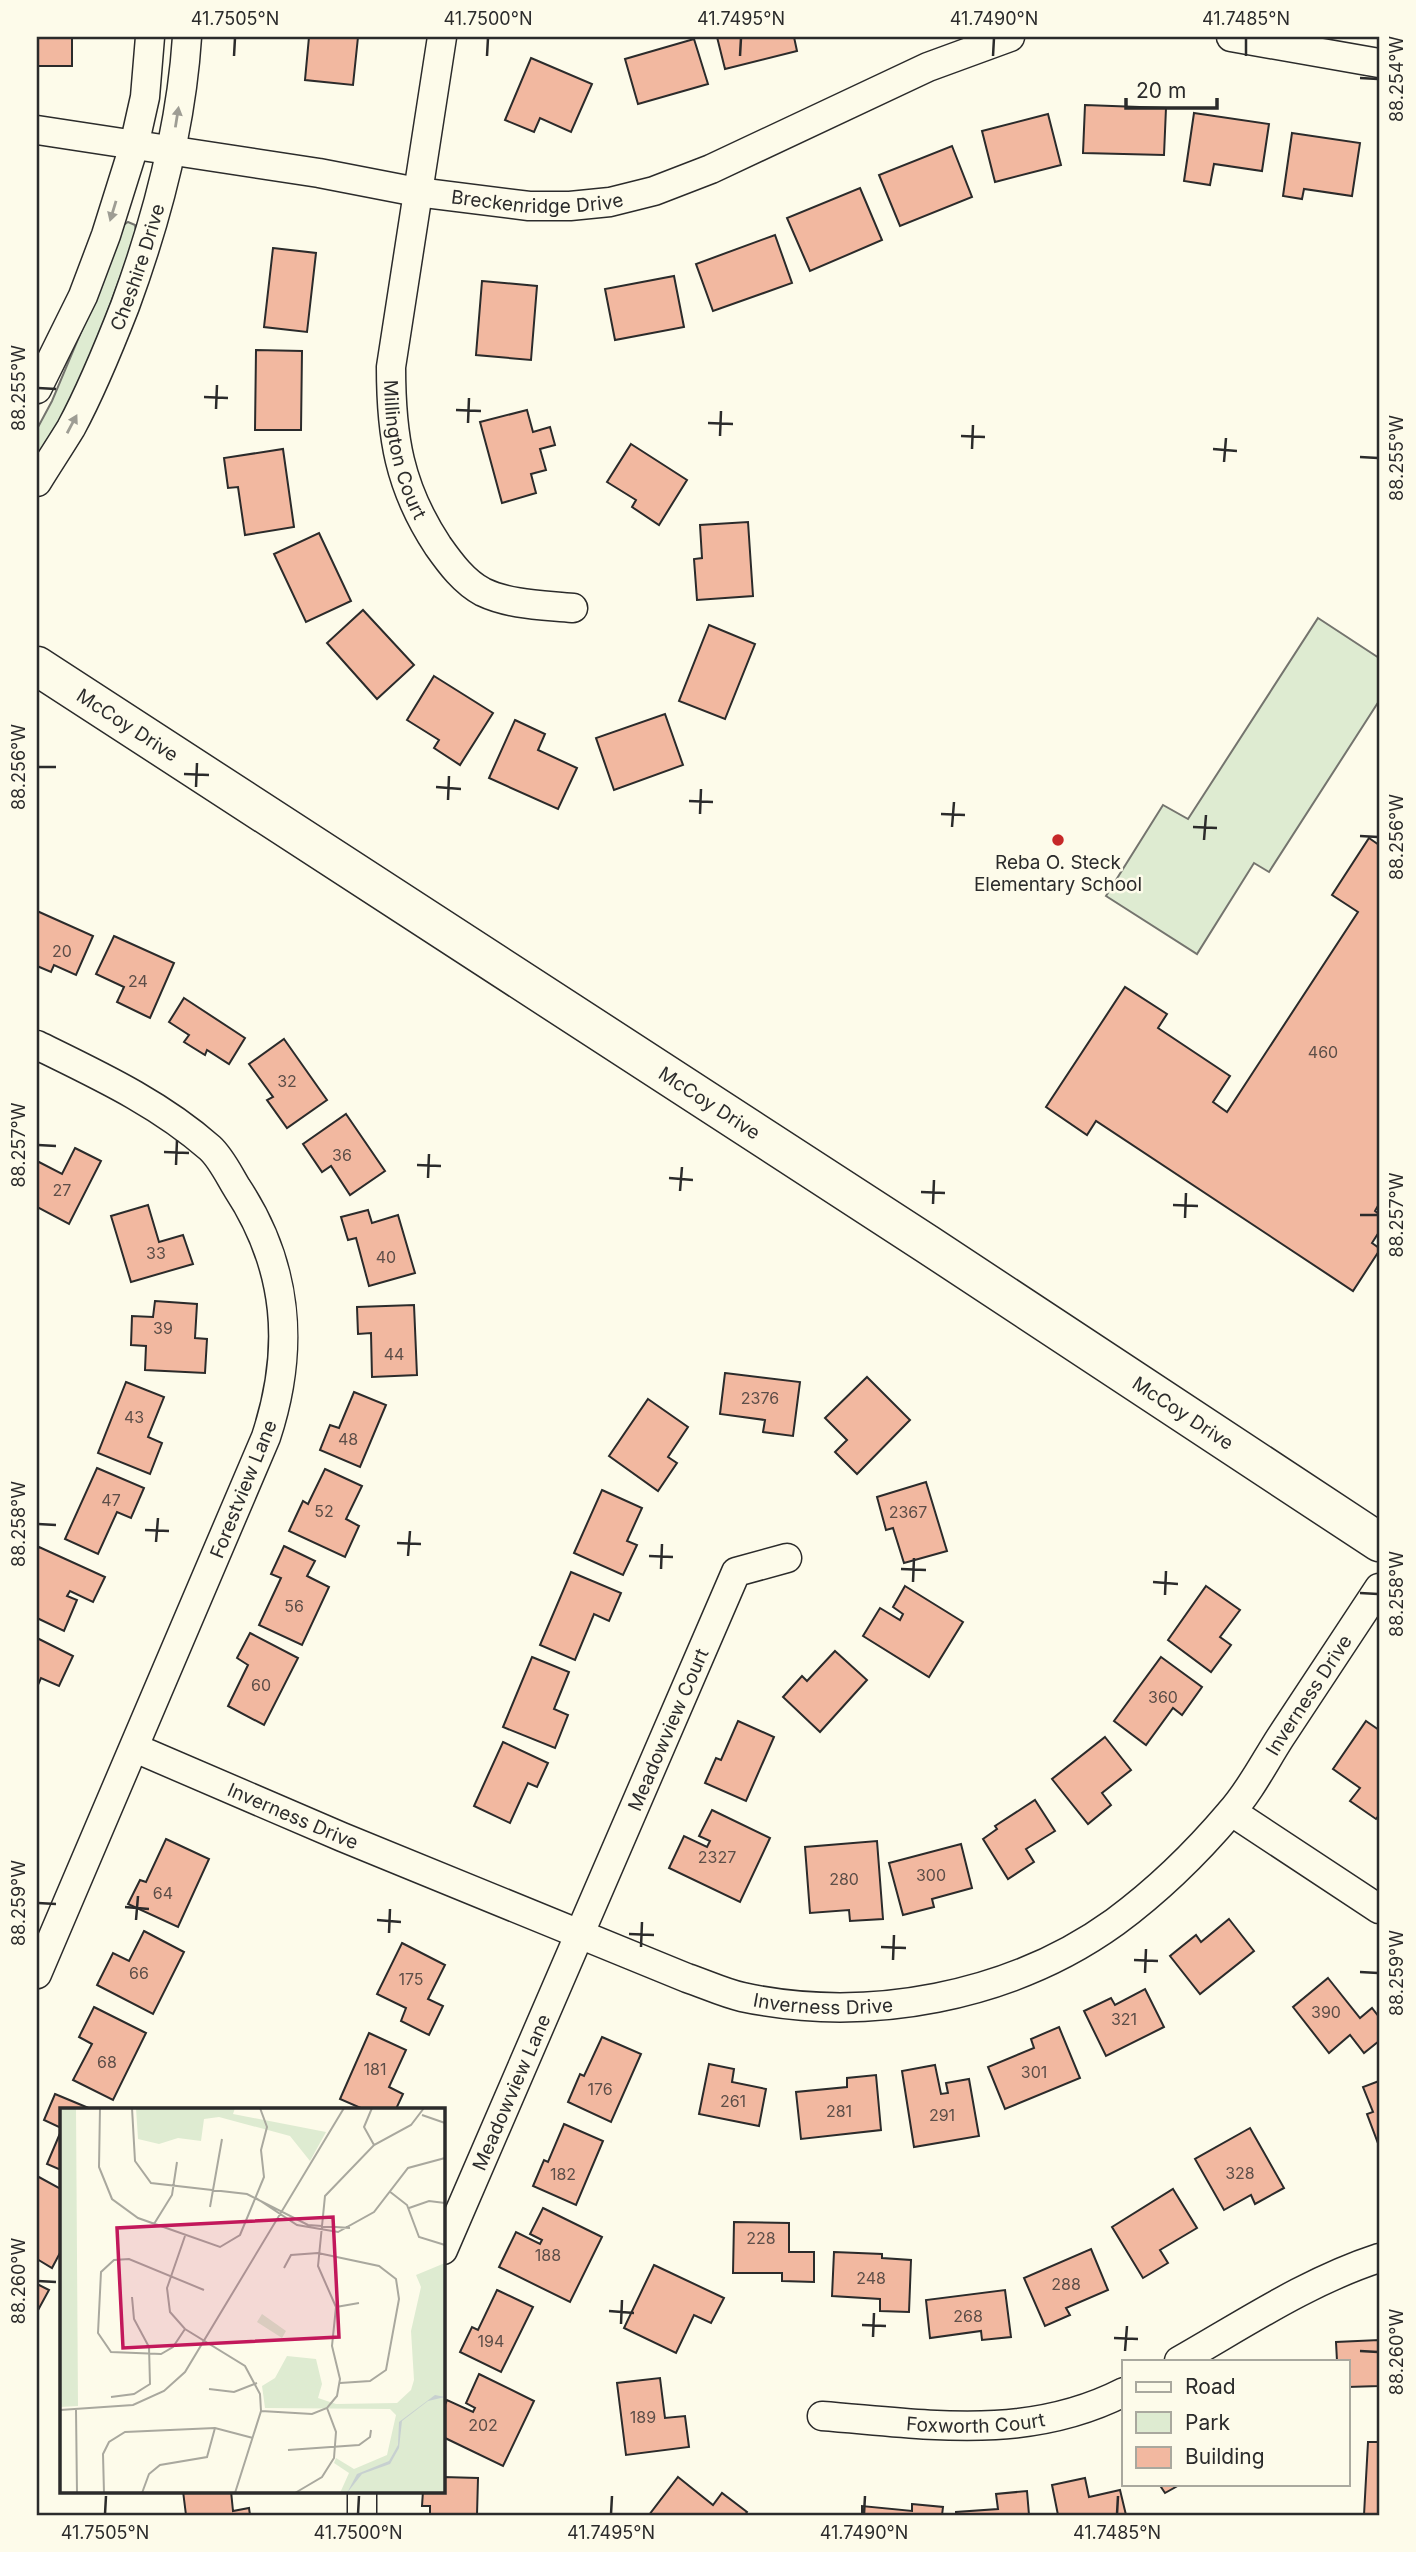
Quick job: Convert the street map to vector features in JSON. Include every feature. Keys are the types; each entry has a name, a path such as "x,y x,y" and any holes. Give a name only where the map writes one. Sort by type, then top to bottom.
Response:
{"street":[{"name":"Cheshire Drive","path":"37,389 83,296 106,235 134,146 145,97 150,37"},
{"name":"Cheshire Drive","path":"37,482 71,428 107,352 154,222 172,152 187,37"},
{"name":"Millington Court","path":"442,37 391,367 391,415 400,466 419,517 452,567 482,591 513,602 573,608"},
{"name":"Breckenridge Drive","path":"37,130 319,173 417,192 529,206 570,206 610,202 654,191 711,169 928,67 1010,37"},
{"path":"1231,37 1379,63"},
{"name":"McCoy Drive","path":"37,666 927,1244 1379,1542"},
{"name":"Forestview Lane","path":"37,1045 121,1086 158,1108 213,1150 249,1206 269,1249 281,1298 285,1348 273,1416 135,1748 37,1974"},
{"name":"Meadowview Court","path":"578,1934 736,1572 787,1558"},
{"name":"Inverness Drive","path":"135,1748 578,1934 687,1978 740,1996 785,2004 848,2007 934,1998 993,1983 1059,1956 1115,1922 1171,1875 1232,1811 1379,1588"},
{"path":"1232,1811 1379,1909"},
{"name":"Meadowview Lane","path":"444,2248 578,1934"},
{"path":"1181,2360 1290,2298 1336,2275 1379,2258"},
{"name":"Foxworth Court","path":"821,2416 968,2427 998,2426 1042,2420 1081,2410 1122,2393"},
{"path":"362,2492 362,2515"}],"green space":[{"path":"128,222 135,225 136,234 83,379 37,467 37,429 52,401 87,318 122,226"},
{"path":"1318,618 1379,658 1379,701 1269,872 1254,863 1197,954 1106,896 1163,805 1188,819"}],"building":[{"path":"37,37 72,37 72,66 37,66"},
{"path":"309,37 358,37 353,85 305,80"},
{"path":"717,37 794,37 797,51 725,69"},
{"path":"694,39 708,84 638,104 625,59"},
{"path":"531,58 592,84 571,132 540,118 534,132 505,120"},
{"path":"1085,105 1166,108 1164,155 1083,153"},
{"path":"1194,113 1269,124 1262,171 1214,164 1210,185 1184,181"},
{"path":"1048,114 1061,165 995,182 982,131"},
{"path":"1292,133 1360,143 1352,196 1304,189 1302,199 1283,196"},
{"path":"952,146 972,197 900,226 879,175"},
{"path":"860,188 882,240 810,271 787,218"},
{"path":"775,235 792,283 713,311 696,264"},
{"path":"273,248 316,253 307,332 264,327"},
{"path":"674,276 684,327 615,340 605,289"},
{"path":"482,281 537,286 531,360 476,355"},
{"path":"256,350 302,351 301,430 255,430"},
{"path":"527,410 533,432 550,427 555,445 540,449 546,470 531,474 536,493 502,503 480,422"},
{"path":"631,444 687,480 659,525 632,507 636,500 607,482"},
{"path":"283,449 294,527 245,535 238,487 228,488 224,458"},
{"path":"748,522 753,596 697,600 694,559 702,558 700,525"},
{"path":"319,533 351,601 306,622 274,554"},
{"path":"363,610 414,665 377,699 327,643"},
{"path":"709,625 755,644 725,719 679,701"},
{"path":"434,676 493,713 460,765 434,748 439,740 407,720"},
{"path":"665,714 683,765 614,790 596,738"},
{"path":"515,720 545,734 538,750 577,768 558,809 489,778"},
{"path":"1369,838 1379,845 1379,1204 1375,1211 1379,1214 1379,1232 1372,1243 1379,1251 1353,1291 1096,1121 1087,1135 1046,1107 1125,987 1167,1014 1158,1028 1230,1076 1213,1102 1227,1112 1358,912 1332,895"},
{"path":"37,911 93,936 76,975 54,965 51,972 37,966"},
{"path":"114,936 174,963 150,1018 117,1002 124,987 96,974"},
{"path":"184,998 245,1038 229,1064 207,1050 205,1055 184,1042 189,1035 169,1022"},
{"path":"284,1039 327,1100 287,1128 267,1100 273,1097 249,1064"},
{"path":"346,1114 385,1171 350,1195 331,1166 322,1172 303,1144"},
{"path":"75,1148 101,1161 69,1224 37,1207 37,1161 62,1174"},
{"path":"148,1205 159,1242 183,1235 193,1264 131,1282 111,1216"},
{"path":"368,1210 372,1223 398,1215 415,1273 369,1286 356,1238 348,1240 341,1217"},
{"path":"155,1301 197,1304 195,1338 207,1339 205,1373 145,1370 146,1346 131,1345 132,1316 153,1317"},
{"path":"414,1305 417,1375 372,1377 371,1333 358,1334 357,1307"},
{"path":"725,1373 800,1382 793,1436 763,1432 765,1420 720,1414"},
{"path":"867,1377 910,1420 857,1474 835,1452 847,1440 825,1418"},
{"path":"126,1382 164,1397 148,1437 162,1443 150,1474 98,1453"},
{"path":"354,1392 386,1405 360,1467 320,1450 330,1425 339,1428"},
{"path":"648,1399 688,1427 668,1457 677,1463 658,1491 609,1456"},
{"path":"97,1468 144,1488 131,1518 117,1512 98,1554 65,1539"},
{"path":"325,1469 362,1486 346,1519 359,1526 345,1557 289,1531 303,1501 308,1504"},
{"path":"926,1482 947,1551 904,1563 893,1528 886,1530 877,1497"},
{"path":"602,1490 642,1508 627,1541 637,1545 623,1575 574,1553"},
{"path":"284,1546 315,1561 307,1576 329,1587 302,1645 259,1625 281,1578 271,1574"},
{"path":"39,1547 105,1577 93,1602 70,1591 67,1596 77,1600 64,1631 37,1618"},
{"path":"571,1572 621,1593 609,1621 594,1614 575,1660 540,1645"},
{"path":"905,1586 963,1622 929,1677 863,1636 880,1608 900,1620 903,1614 893,1607"},
{"path":"1206,1586 1240,1610 1220,1637 1231,1645 1211,1672 1168,1640"},
{"path":"250,1633 298,1658 264,1725 228,1706 248,1665 237,1658"},
{"path":"37,1638 73,1656 59,1686 41,1678 37,1687"},
{"path":"835,1651 867,1680 820,1732 783,1697 802,1676 807,1681"},
{"path":"532,1657 569,1672 554,1709 568,1715 555,1748 503,1727"},
{"path":"1161,1657 1202,1687 1182,1715 1173,1708 1146,1745 1114,1721"},
{"path":"738,1721 774,1737 746,1801 705,1783 716,1758 721,1760"},
{"path":"1366,1721 1379,1730 1379,1815 1376,1819 1350,1801 1360,1788 1333,1769"},
{"path":"1105,1737 1131,1770 1102,1793 1111,1805 1088,1824 1052,1779"},
{"path":"503,1742 548,1763 537,1787 528,1783 510,1823 474,1806"},
{"path":"1035,1800 1055,1831 1026,1849 1034,1862 1008,1879 983,1839 997,1829 995,1826"},
{"path":"712,1810 770,1838 740,1902 669,1868 684,1836 707,1847 710,1841 699,1836"},
{"path":"166,1839 209,1859 178,1927 128,1904 140,1880 146,1882"},
{"path":"877,1841 883,1919 850,1921 849,1910 810,1913 805,1847"},
{"path":"961,1844 972,1888 932,1899 934,1907 903,1915 889,1863"},
{"path":"1229,1919 1254,1951 1200,1994 1170,1956 1196,1935 1201,1942"},
{"path":"144,1931 184,1952 153,2014 97,1985 113,1953 129,1961"},
{"path":"402,1943 445,1965 428,1999 443,2006 429,2035 401,2021 406,2008 377,1994"},
{"path":"1328,1978 1360,2018 1372,2008 1379,2017 1379,2041 1364,2053 1350,2035 1329,2053 1293,2007"},
{"path":"1145,1989 1164,2027 1106,2056 1084,2011 1111,1998 1115,2005"},
{"path":"94,2007 146,2033 113,2100 73,2080 92,2044 79,2037"},
{"path":"1059,2027 1080,2078 1005,2109 988,2067 1034,2048 1031,2039"},
{"path":"369,2033 406,2050 389,2087 403,2094 396,2108 361,2108 340,2099"},
{"path":"602,2037 641,2054 611,2122 568,2102 580,2074 584,2076"},
{"path":"709,2064 734,2069 732,2082 766,2089 759,2126 699,2114"},
{"path":"935,2065 941,2094 948,2093 946,2083 969,2079 979,2136 914,2147 902,2071"},
{"path":"876,2075 881,2130 801,2139 796,2092 847,2087 847,2078"},
{"path":"1379,2081 1379,2146 1367,2114 1373,2112 1363,2087"},
{"path":"55,2094 89,2108 60,2108 60,2128 44,2120"},
{"path":"564,2124 603,2141 576,2205 533,2186 544,2160 548,2162"},
{"path":"1250,2128 1284,2188 1255,2204 1251,2195 1224,2210 1195,2159"},
{"path":"60,2133 60,2170 47,2164"},
{"path":"37,2176 60,2188 60,2253 52,2268 37,2259"},
{"path":"1173,2189 1197,2228 1160,2250 1168,2263 1143,2278 1112,2227"},
{"path":"543,2208 602,2237 570,2302 499,2267 516,2232 540,2244 542,2240 530,2234"},
{"path":"734,2222 789,2223 789,2252 814,2252 814,2282 782,2281 782,2273 733,2273"},
{"path":"1091,2249 1108,2290 1066,2308 1070,2315 1045,2326 1024,2278"},
{"path":"834,2252 882,2254 882,2258 911,2260 909,2312 880,2311 880,2299 832,2296"},
{"path":"654,2265 724,2298 711,2323 694,2315 676,2353 624,2328"},
{"path":"37,2284 49,2290 37,2312"},
{"path":"497,2290 533,2307 501,2372 460,2352 472,2327 478,2330"},
{"path":"1005,2290 1011,2337 982,2340 981,2331 930,2338 926,2300"},
{"path":"1379,2340 1379,2386 1350,2387 1350,2360 1337,2360 1336,2342"},
{"path":"479,2374 534,2401 503,2466 444,2437 444,2407 447,2400 473,2412 475,2408 466,2403"},
{"path":"660,2378 665,2418 685,2416 689,2447 626,2455 617,2383"},
{"path":"1368,2442 1379,2442 1379,2515 1364,2515"},
{"path":"444,2477 478,2478 477,2515 430,2515 430,2506 422,2506 423,2492 444,2492"},
{"path":"678,2477 713,2505 722,2493 747,2512 745,2515 649,2515"},
{"path":"1085,2478 1089,2497 1120,2490 1126,2515 1058,2515 1052,2485"},
{"path":"1160,2486 1177,2486 1165,2493"},
{"path":"1027,2491 1029,2515 956,2515 956,2512 998,2509 996,2494"},
{"path":"183,2492 231,2492 233,2511 249,2508 250,2515 186,2515"},
{"path":"912,2504 943,2507 942,2515 862,2515 862,2506 912,2511"}],"place":[{"name":"Reba O. Steck Elementary School","path":"1058,840"}]}
